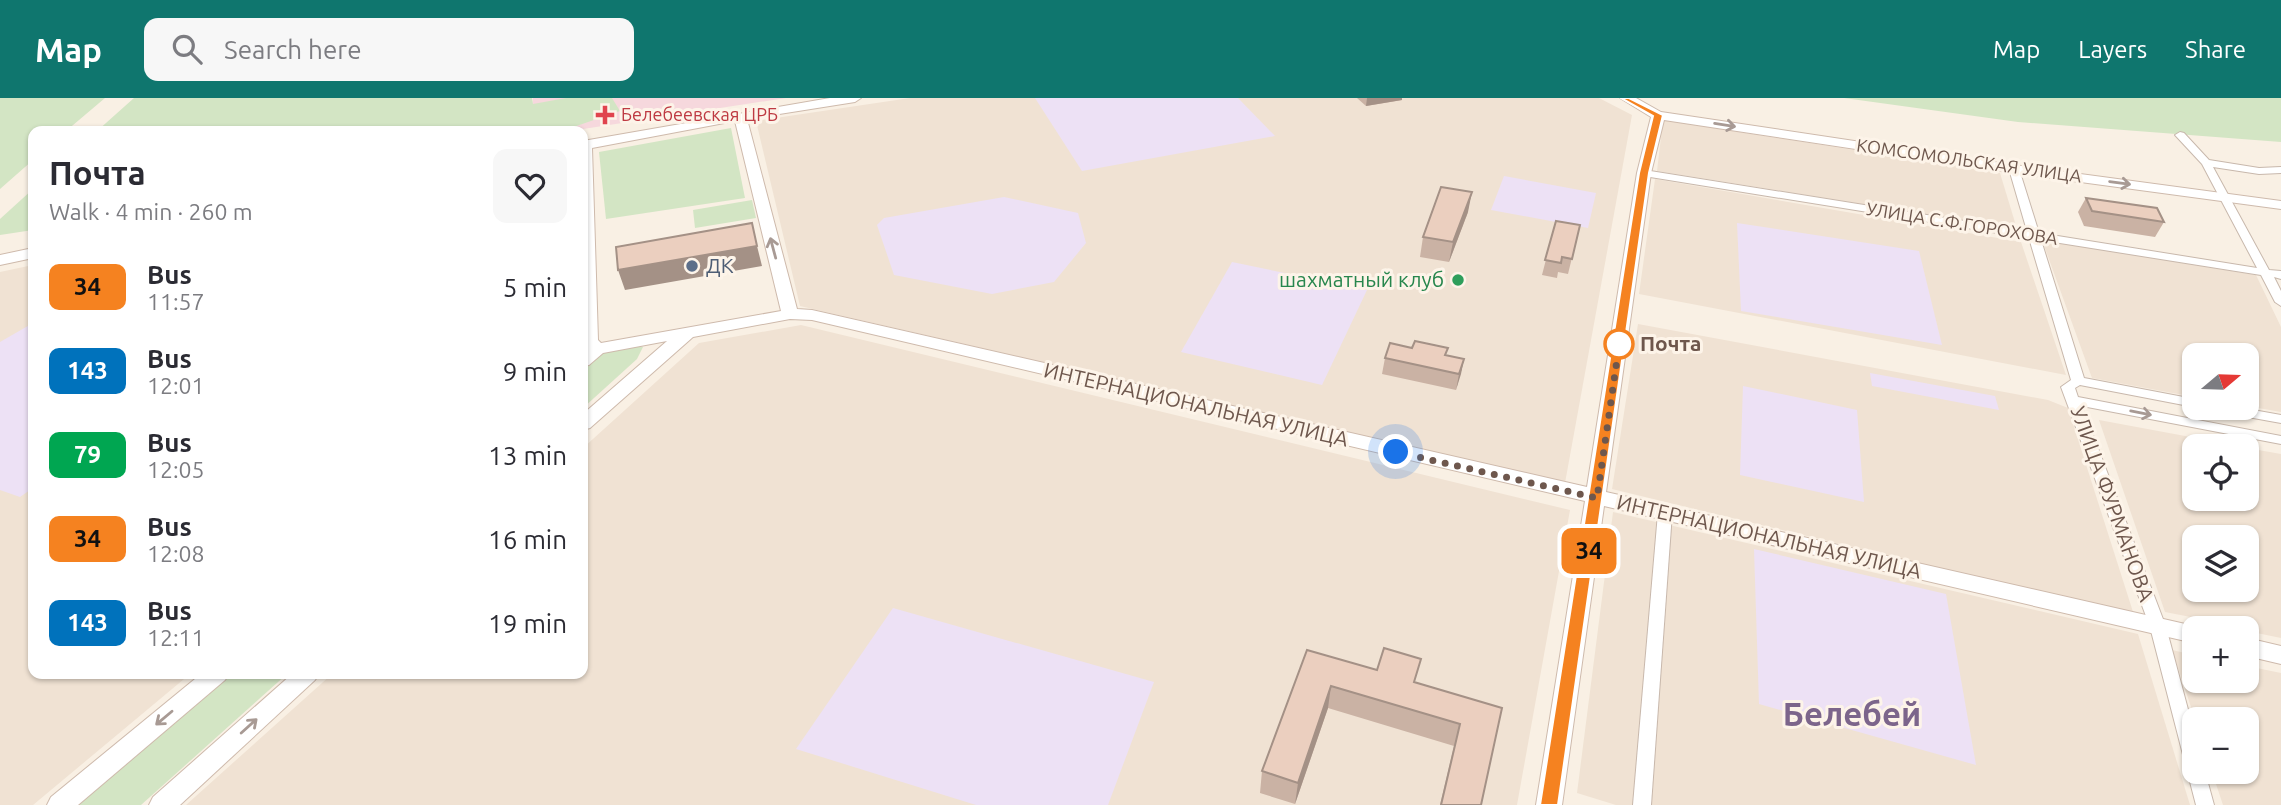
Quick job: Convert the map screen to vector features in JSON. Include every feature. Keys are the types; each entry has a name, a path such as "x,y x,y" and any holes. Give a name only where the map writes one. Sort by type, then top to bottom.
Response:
{"street":[{"path":"588,144 855,98"},
{"path":"1551,805 1644,173 1658,115 1626,98"},
{"name":"КОМСОМОЛЬСКАЯ УЛИЦА","path":"1658,115 2014,169 2281,205"},
{"path":"740,116 790,314"},
{"path":"2180,135 2206,163 2281,302"},
{"path":"2206,163 2259,171 2281,170"},
{"name":"УЛИЦА ФУРМАНОВА","path":"2014,169 2032,236 2078,381 2068,387 2158,627 2182,718"},
{"name":"УЛИЦА С.Ф.ГОРОХОВА","path":"1644,173 2281,275"},
{"path":"0,260 28,254"},
{"path":"588,302 589,341 597,349 588,357"},
{"name":"ИНТЕРНАЦИОНАЛЬНАЯ УЛИЦА","path":"597,349 790,314 811,315 2182,632"},
{"path":"588,420 688,332"},
{"path":"2078,381 2182,401"},
{"path":"2074,400 2281,440"},
{"path":"2259,415 2281,419"},
{"path":"1642,805 1665,513"},
{"path":"2259,650 2281,655"},
{"path":"60,805 211,679"},
{"path":"162,805 301,679"},
{"path":"2199,784 2205,805"}],"shaded area":[{"name":"Белебеевская ЦРБ","path":"533,98 786,98 588,128 588,126 532,126"},
{"path":"910,98 1599,98 1632,115 1565,483 800,306 756,121"},
{"path":"1035,98 1238,98 1275,136 1082,171"},
{"path":"1663,120 2000,173 2017,229 1657,171"},
{"path":"1504,176 1596,193 1588,228 1491,210"},
{"path":"1655,179 2021,242 2066,375 1639,294"},
{"path":"1004,197 1078,213 1086,243 1054,282 992,294 894,275 877,225 884,218"},
{"path":"1737,223 1919,251 1942,345 1741,311"},
{"path":"2042,240 2256,275 2281,327 2281,412 2259,408 2259,343 2182,343 2182,395 2092,378"},
{"path":"1232,262 1367,290 1322,385 1181,352"},
{"path":"28,266 28,679 184,679 33,805 0,805 0,272"},
{"path":"1638,324 2048,400 2068,408 2134,615 1612,489"},
{"path":"801,325 1570,510 1517,805 186,805 326,679 588,679 588,443 699,343"},
{"path":"28,326 28,491 20,497 0,490 0,342"},
{"path":"1870,373 1995,396 1999,410 1872,386"},
{"path":"1743,386 1857,410 1864,502 1740,475"},
{"path":"2099,420 2182,435 2182,511 2259,511 2259,450 2281,454 2281,638 2259,633 2259,616 2186,616 2165,612"},
{"path":"1613,512 2138,634 2190,805 1616,805 1577,793"},
{"path":"1754,549 1946,594 1976,765 1759,704"},
{"path":"893,608 1154,682 1108,805 976,805 796,749"},
{"path":"2172,650 2182,652 2182,680"},
{"path":"2259,668 2281,673 2281,805 2223,805 2216,784 2259,784 2259,707 2191,707 2186,693 2259,693"}],"green space":[{"path":"0,98 105,98 72,126 28,126 28,164 0,189"},
{"path":"134,98 532,98 533,104 566,98 612,98 620,111 576,126 103,126"},
{"path":"1844,98 2281,98 2281,142 2018,122"},
{"path":"731,128 745,198 606,219 599,152"},
{"path":"28,194 28,231 0,235 0,219"},
{"path":"752,200 756,218 695,228 693,210"},
{"path":"628,343 643,347 637,359 588,403 588,364 604,350"},
{"path":"222,679 281,679 141,805 75,805"}],"building":[{"path":"1441,187 1472,192 1453,242 1423,237"},
{"path":"2086,198 2157,208 2164,222 2092,211"},
{"path":"1556,221 1580,225 1572,259 1562,257 1561,263 1545,260"},
{"path":"752,223 757,246 618,270 616,247"},
{"path":"1415,341 1448,348 1445,355 1464,359 1459,374 1385,358 1390,343 1412,348"},
{"path":"1384,648 1421,659 1414,682 1502,708 1481,805 1441,805 1460,724 1331,686 1298,783 1262,771 1307,650 1377,670"}],"bus line":[{"name":"34","path":"1549,805 1644,173 1658,115 1626,98"}],"place":[{"name":"Белебеевская ЦРБ","path":"605,115"},
{"name":"ДК","path":"692,266"},
{"name":"шахматный клуб","path":"1458,280"},
{"name":"Почта","path":"1619,344"}],"district":[{"name":"Белебей","path":"1852,714"}],"route":[{"path":"1396,452 1597,498 1620,339 1619,344"}]}
